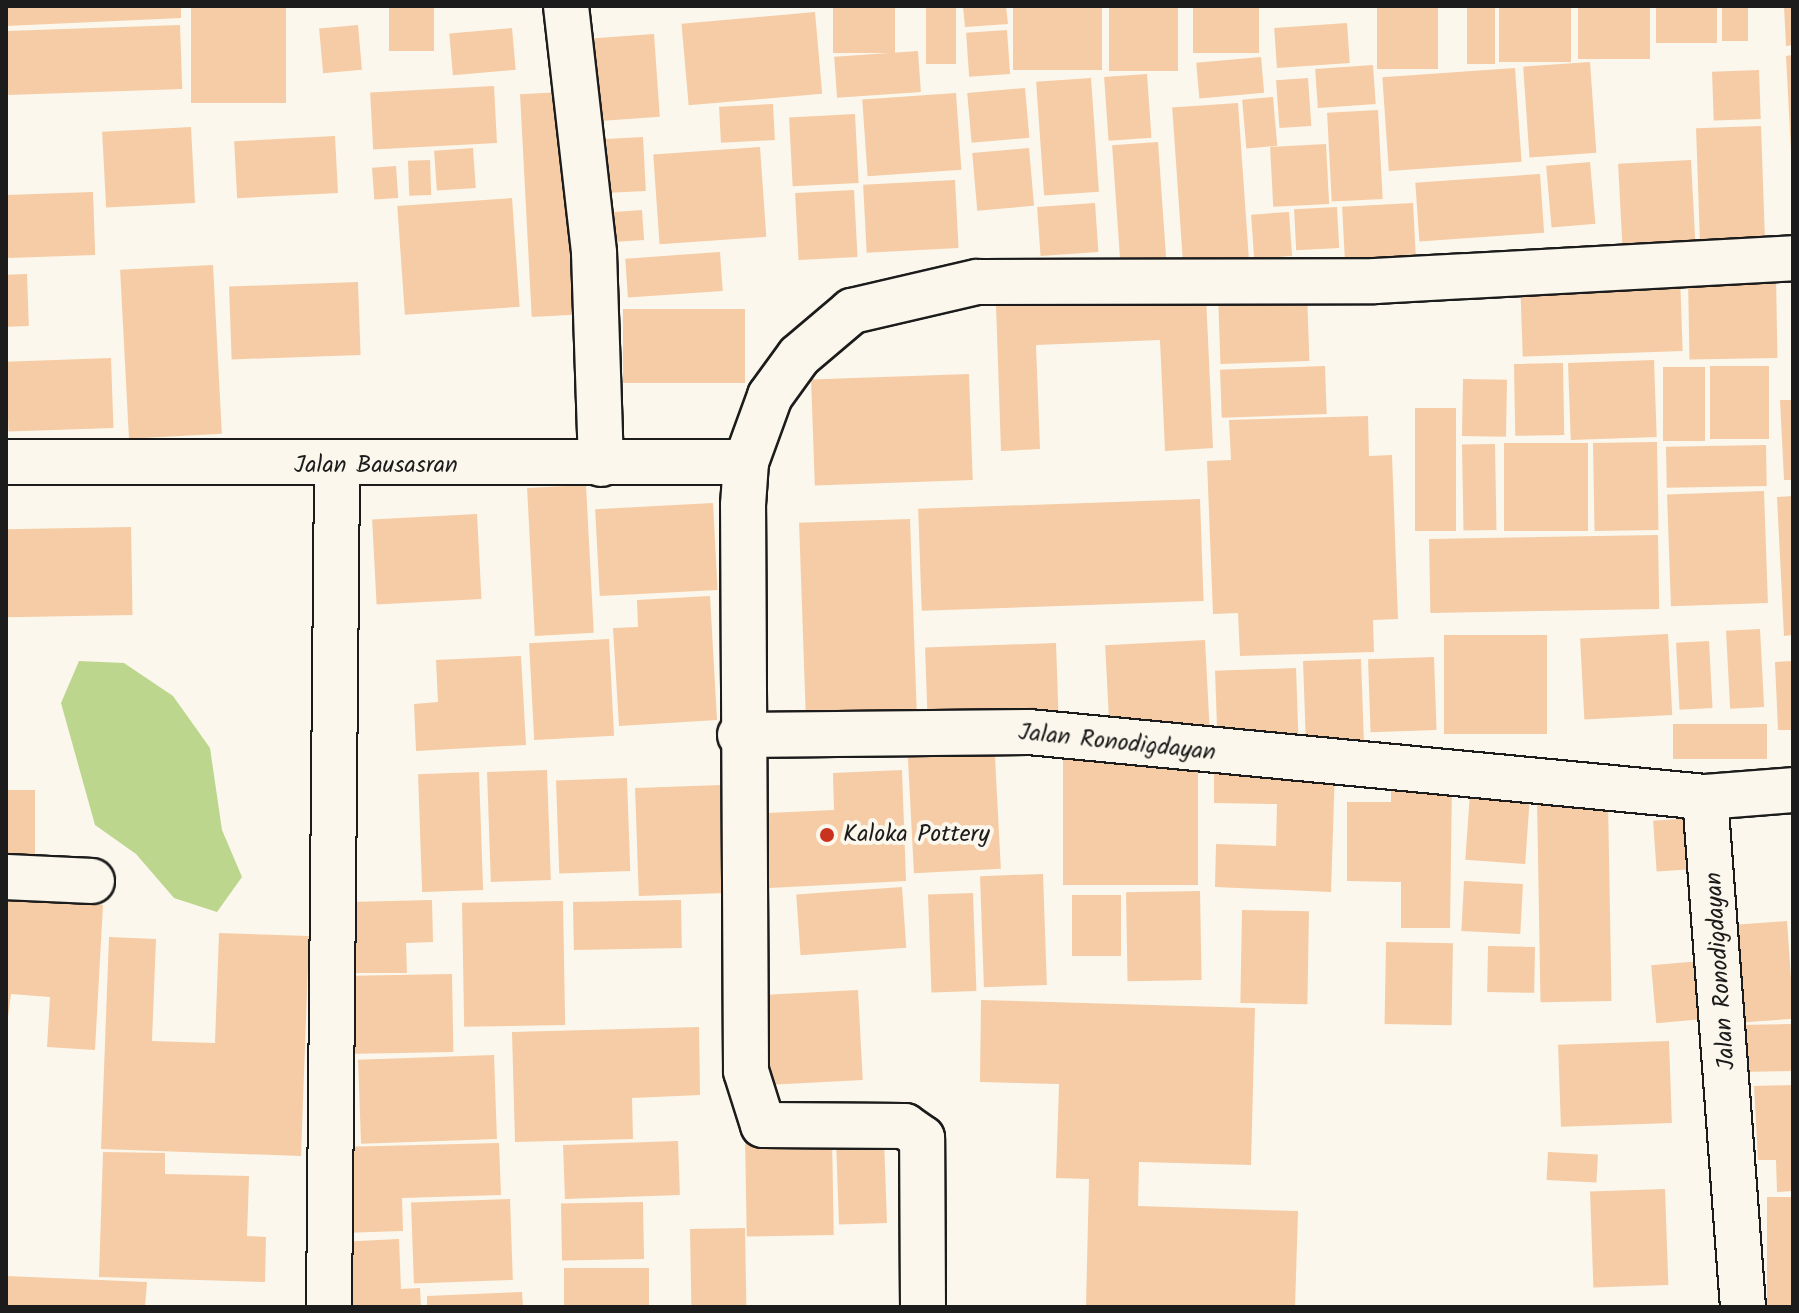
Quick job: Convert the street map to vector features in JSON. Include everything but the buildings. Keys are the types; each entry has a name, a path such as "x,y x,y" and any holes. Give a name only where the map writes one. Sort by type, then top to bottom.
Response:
{"street":[{"path":"566,6 594,253 601,464"},
{"path":"923,1307 922,1138 905,1126 779,1130 754,1112 746,1071 740,735 746,462 770,396 799,356 852,311 977,282 1375,281 1793,258"},
{"name":"Jalan Bausasran","path":"6,462 337,467 746,462"},
{"path":"329,1307 337,467"},
{"name":"Jalan Ronodigdayan","path":"740,735 1029,732 1705,797 1743,1307"},
{"path":"1705,797 1793,790"},
{"path":"6,877 92,881"}],"green space":[{"path":"79,661 124,663 173,696 210,748 222,830 242,877 217,912 174,898 136,854 95,825 61,703"}],"place":[{"name":"Kaloka Pottery","path":"827,835"}]}
